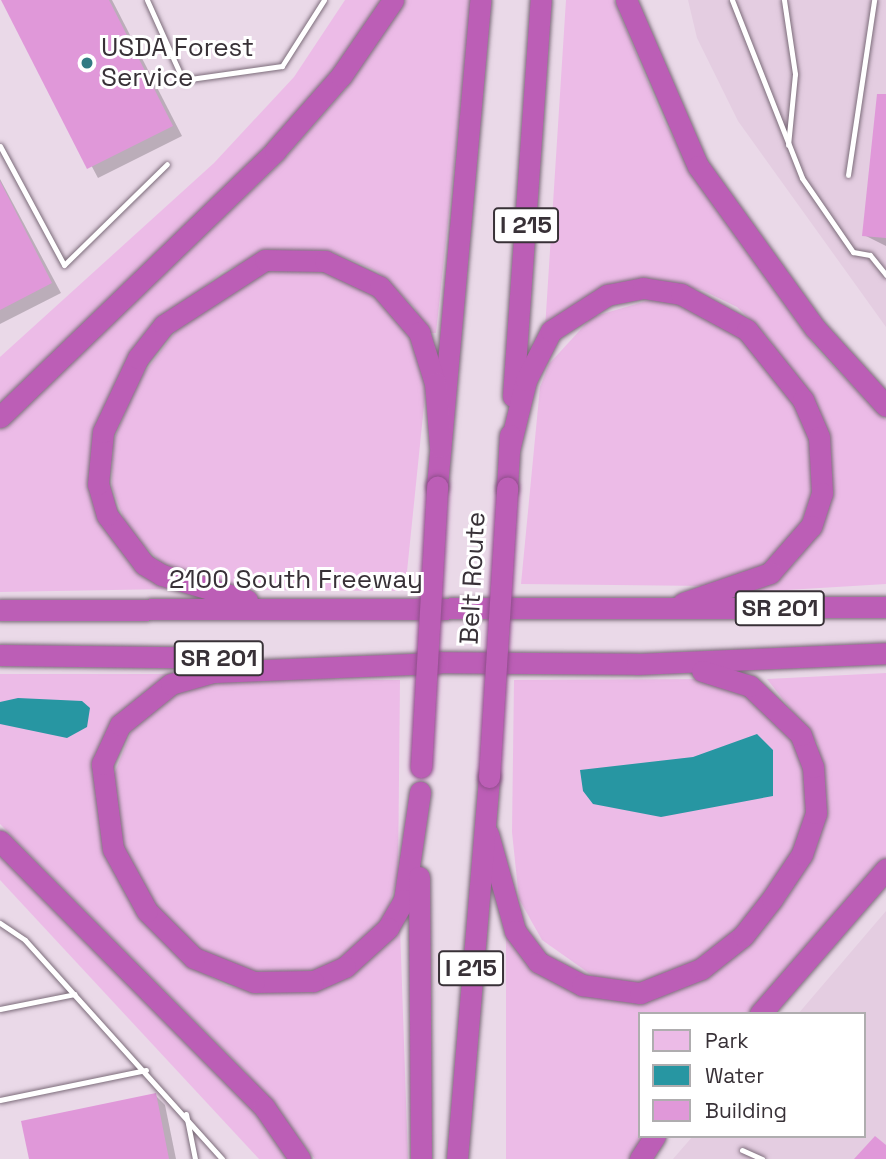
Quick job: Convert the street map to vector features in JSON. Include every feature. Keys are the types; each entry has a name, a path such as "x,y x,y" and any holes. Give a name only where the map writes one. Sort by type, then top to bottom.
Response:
{"highway":[{"path":"0,417 275,151 341,76 393,0"},
{"name":"Belt Route","path":"421,1159 421,767 440,447 480,0"},
{"name":"Belt Route","path":"457,1159 469,980 488,834 489,777 509,450 541,0"},
{"path":"626,0 698,166 815,328 886,406"},
{"path":"281,608 162,575 144,564 107,515 98,484 103,432 138,358 164,324 265,260 325,261 380,287 419,332 435,383 440,447"},
{"path":"509,450 526,380 551,331 607,295 643,288 681,294 747,330 803,400 819,437 822,493 811,526 770,573 674,607"},
{"name":"2100 South Freeway","path":"0,610 886,607"},
{"name":"SR 201","path":"0,655 637,664 886,653"},
{"path":"420,792 404,900 388,928 345,967 313,981 254,982 194,958 147,911 113,849 102,764 120,725 171,684 213,672 438,663"},
{"path":"488,834 524,946 538,962 582,985 640,993 665,988 743,936 802,853 816,813 813,767 801,735 774,703 720,673 637,664"},
{"path":"0,841 264,1107 300,1159"},
{"path":"762,1012 886,869"},
{"path":"640,1159 654,1138"}],"lane":[{"path":"147,0 183,80 282,66 324,0"},
{"path":"733,0 788,145 853,252 870,255 886,275"},
{"path":"784,0 794,74 788,145"},
{"path":"848,175 874,0"},
{"path":"0,146 64,265 167,163"},
{"path":"0,923 25,940 186,1112 222,1159"},
{"path":"0,1009 75,994"},
{"path":"0,1100 146,1070"},
{"path":"186,1112 195,1159"},
{"path":"742,1150 762,1159"}],"shaded area":[{"path":"688,0 886,0 886,327 738,121 697,38"},
{"path":"886,911 886,1159 673,1159 691,1138 865,1138 865,1012 800,1012"}],"green space":[{"path":"345,0 387,0 339,75 0,407 0,357 214,163 294,77"},
{"path":"403,0 472,0 436,333 428,333 414,307 377,271 332,252 272,251 222,272 159,325 135,358 96,492 156,581 169,589 0,592 0,427 280,164 346,89"},
{"path":"566,0 614,0 664,121 700,186 816,348 886,420 886,584 754,592 795,563 819,529 806,393 767,336 737,307 702,290 661,284 545,329"},
{"path":"337,268 403,316 426,386 405,591 263,590 218,585 169,570 128,530 112,487 113,442 138,381 183,322 256,270"},
{"path":"660,297 708,307 781,377 810,434 814,487 800,525 764,566 708,586 521,584 540,387 549,364 592,317"},
{"path":"886,673 886,868 759,1012 638,1012 638,1138 652,1138 637,1159 506,1159 506,935 551,971 663,995 707,977 742,951 786,900 818,843 826,812 818,744 767,679"},
{"path":"0,674 178,674 119,724 99,821 192,967 227,986 260,992 314,988 400,928 408,1159 315,1159 245,1071 0,824"},
{"path":"246,679 400,680 398,875 389,906 378,926 340,961 314,972 270,979 203,957 160,913 121,845 113,777 132,730 169,695 196,684"},
{"path":"712,679 752,692 806,756 810,824 762,909 673,978 633,983 593,976 542,940 519,899 512,832 514,680"},
{"path":"0,846 253,1102 298,1159 259,1159 0,880"}],"water":[{"path":"18,698 82,701 90,708 87,727 67,738 0,724 0,702"},
{"path":"757,734 773,750 773,796 661,817 593,804 583,791 580,770 693,757"}],"building":[{"name":"USDA Forest Service","path":"1,0 109,0 173,126 87,169"},
{"path":"877,94 886,94 886,238 862,236"},
{"path":"0,181 52,283 0,310"},
{"path":"156,1093 169,1159 29,1159 21,1121"},
{"path":"875,1136 886,1145 886,1159 854,1159"}],"place":[{"name":"USDA Forest Service","path":"87,63"}]}
